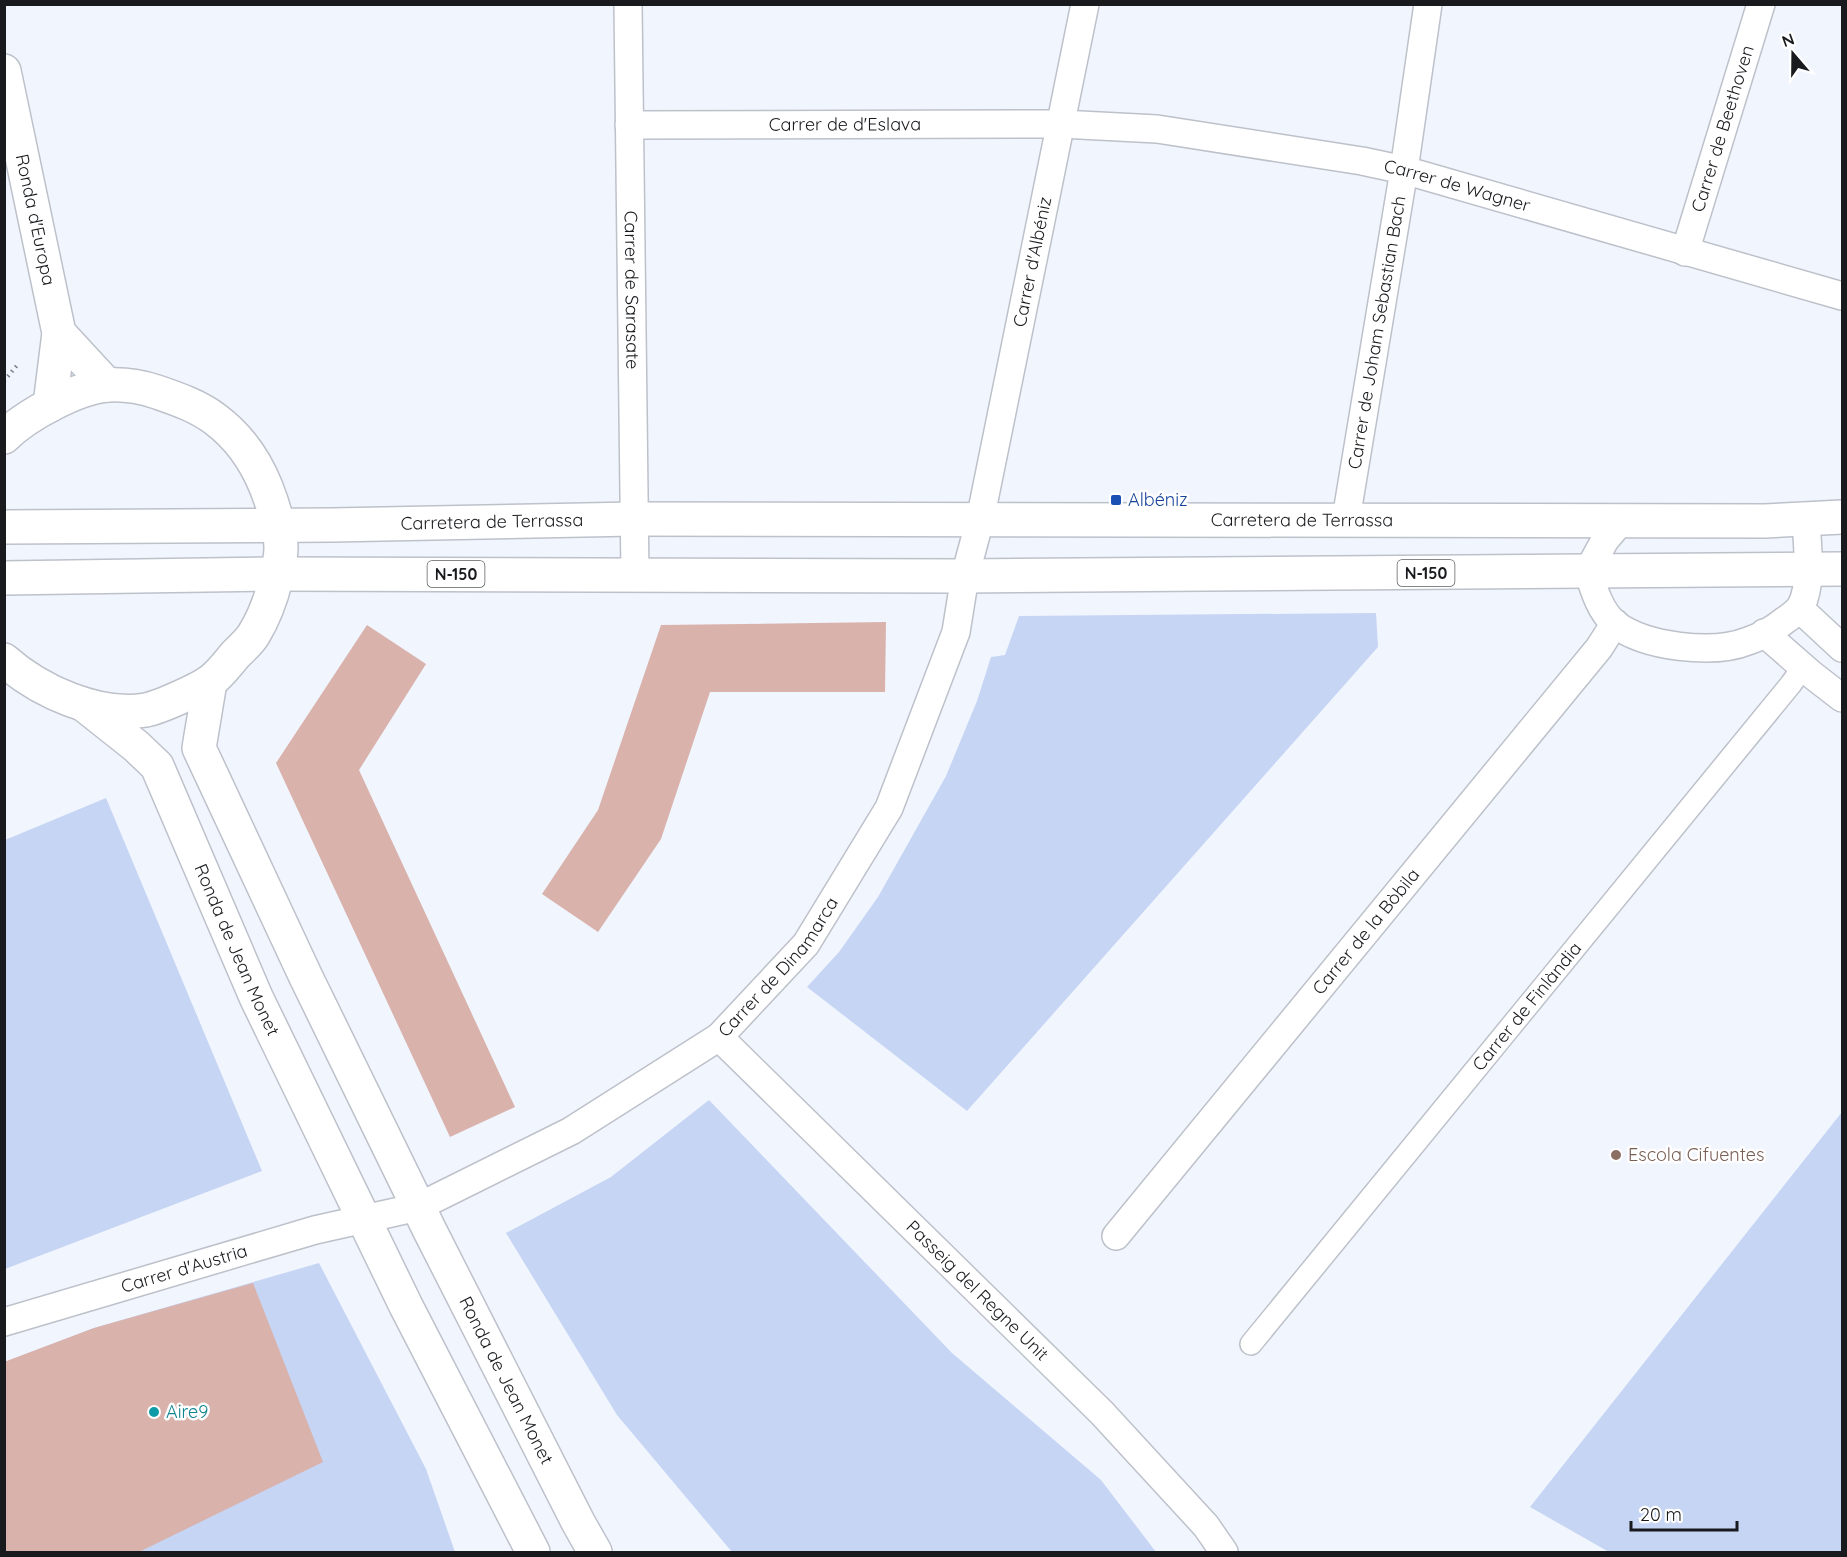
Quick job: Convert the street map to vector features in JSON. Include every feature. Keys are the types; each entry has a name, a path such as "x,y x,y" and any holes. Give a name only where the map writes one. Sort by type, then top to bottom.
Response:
{"main road":[{"name":"Ronda d'Europa","path":"4,71 59,333 50,405"},
{"path":"59,333 107,385"},
{"path":"4,437 12,429 50,405 107,385 132,386 151,390 185,402 214,418 239,442 258,469 278,525 281,548 269,604 253,636 210,682 168,703 145,710 121,711 83,704 36,683 4,660"},
{"name":"Carretera de Terrassa","path":"4,527 634,519 1806,520 1842,517"},
{"name":"N-150","path":"4,578 277,574 965,576 1842,569"},
{"name":"Ronda de Jean Monet","path":"210,682 199,748 305,975 418,1207 595,1552"},
{"name":"Ronda de Jean Monet","path":"83,704 136,746 157,766 256,997 411,1316 533,1552"}],"street":[{"name":"Carrer de Sarasate","path":"628,4 635,575"},
{"name":"Carrer d'Albéniz","path":"980,520 1086,4"},
{"name":"Carrer de Joham Sebastian Bach","path":"1346,519 1404,170 1428,4"},
{"name":"Carrer de Beethoven","path":"1685,252 1761,4"},
{"name":"Carrer de d'Eslava","path":"629,125 1061,124"},
{"name":"Carrer de Wagner","path":"1061,124 1157,129 1362,161 1404,170 1842,296"},
{"path":"965,576 980,520"},
{"path":"1622,520 1605,540 1588,571 1599,602 1615,623 1645,640 1682,646 1716,648 1747,642 1776,627 1800,609 1807,593 1806,520"},
{"name":"Carrer de Dinamarca","path":"418,1207 571,1131 719,1037 806,944 889,808 956,632 965,576"},
{"path":"1800,609 1842,648"},
{"name":"Carrer de la Bòbila","path":"1116,1236 1599,648 1615,623"},
{"path":"1764,633 1842,698"},
{"name":"Carrer de Finlàndia","path":"1251,1344 1803,667"},
{"name":"Passeig del Regne Unit","path":"719,1037 1102,1413 1206,1526 1224,1552"},
{"path":"364,1220 418,1207"},
{"name":"Carrer d'Austria","path":"4,1322 315,1230 364,1220"}],"shaded area":[{"path":"1376,613 1378,647 967,1111 807,987 839,952 878,897 946,776 977,701 991,657 1005,655 1019,616"},
{"path":"106,798 262,1171 5,1269 5,840"},
{"path":"709,1100 952,1353 1101,1480 1156,1552 732,1552 617,1415 506,1233 611,1177"},
{"path":"1842,1112 1842,1552 1609,1552 1530,1507"},
{"name":"Aire9","path":"319,1263 426,1469 455,1552 5,1552 5,1362 94,1328"}],"building":[{"path":"886,622 885,692 710,692 661,839 598,932 542,894 598,810 661,625"},
{"path":"367,625 426,664 359,770 515,1107 450,1137 276,763"},
{"name":"Aire9","path":"253,1283 323,1462 139,1552 4,1552 4,1362 94,1328"}],"place":[{"name":"Albéniz","path":"1116,500"},
{"name":"Escola Cifuentes","path":"1616,1155"},
{"name":"Aire9","path":"154,1412"}]}
